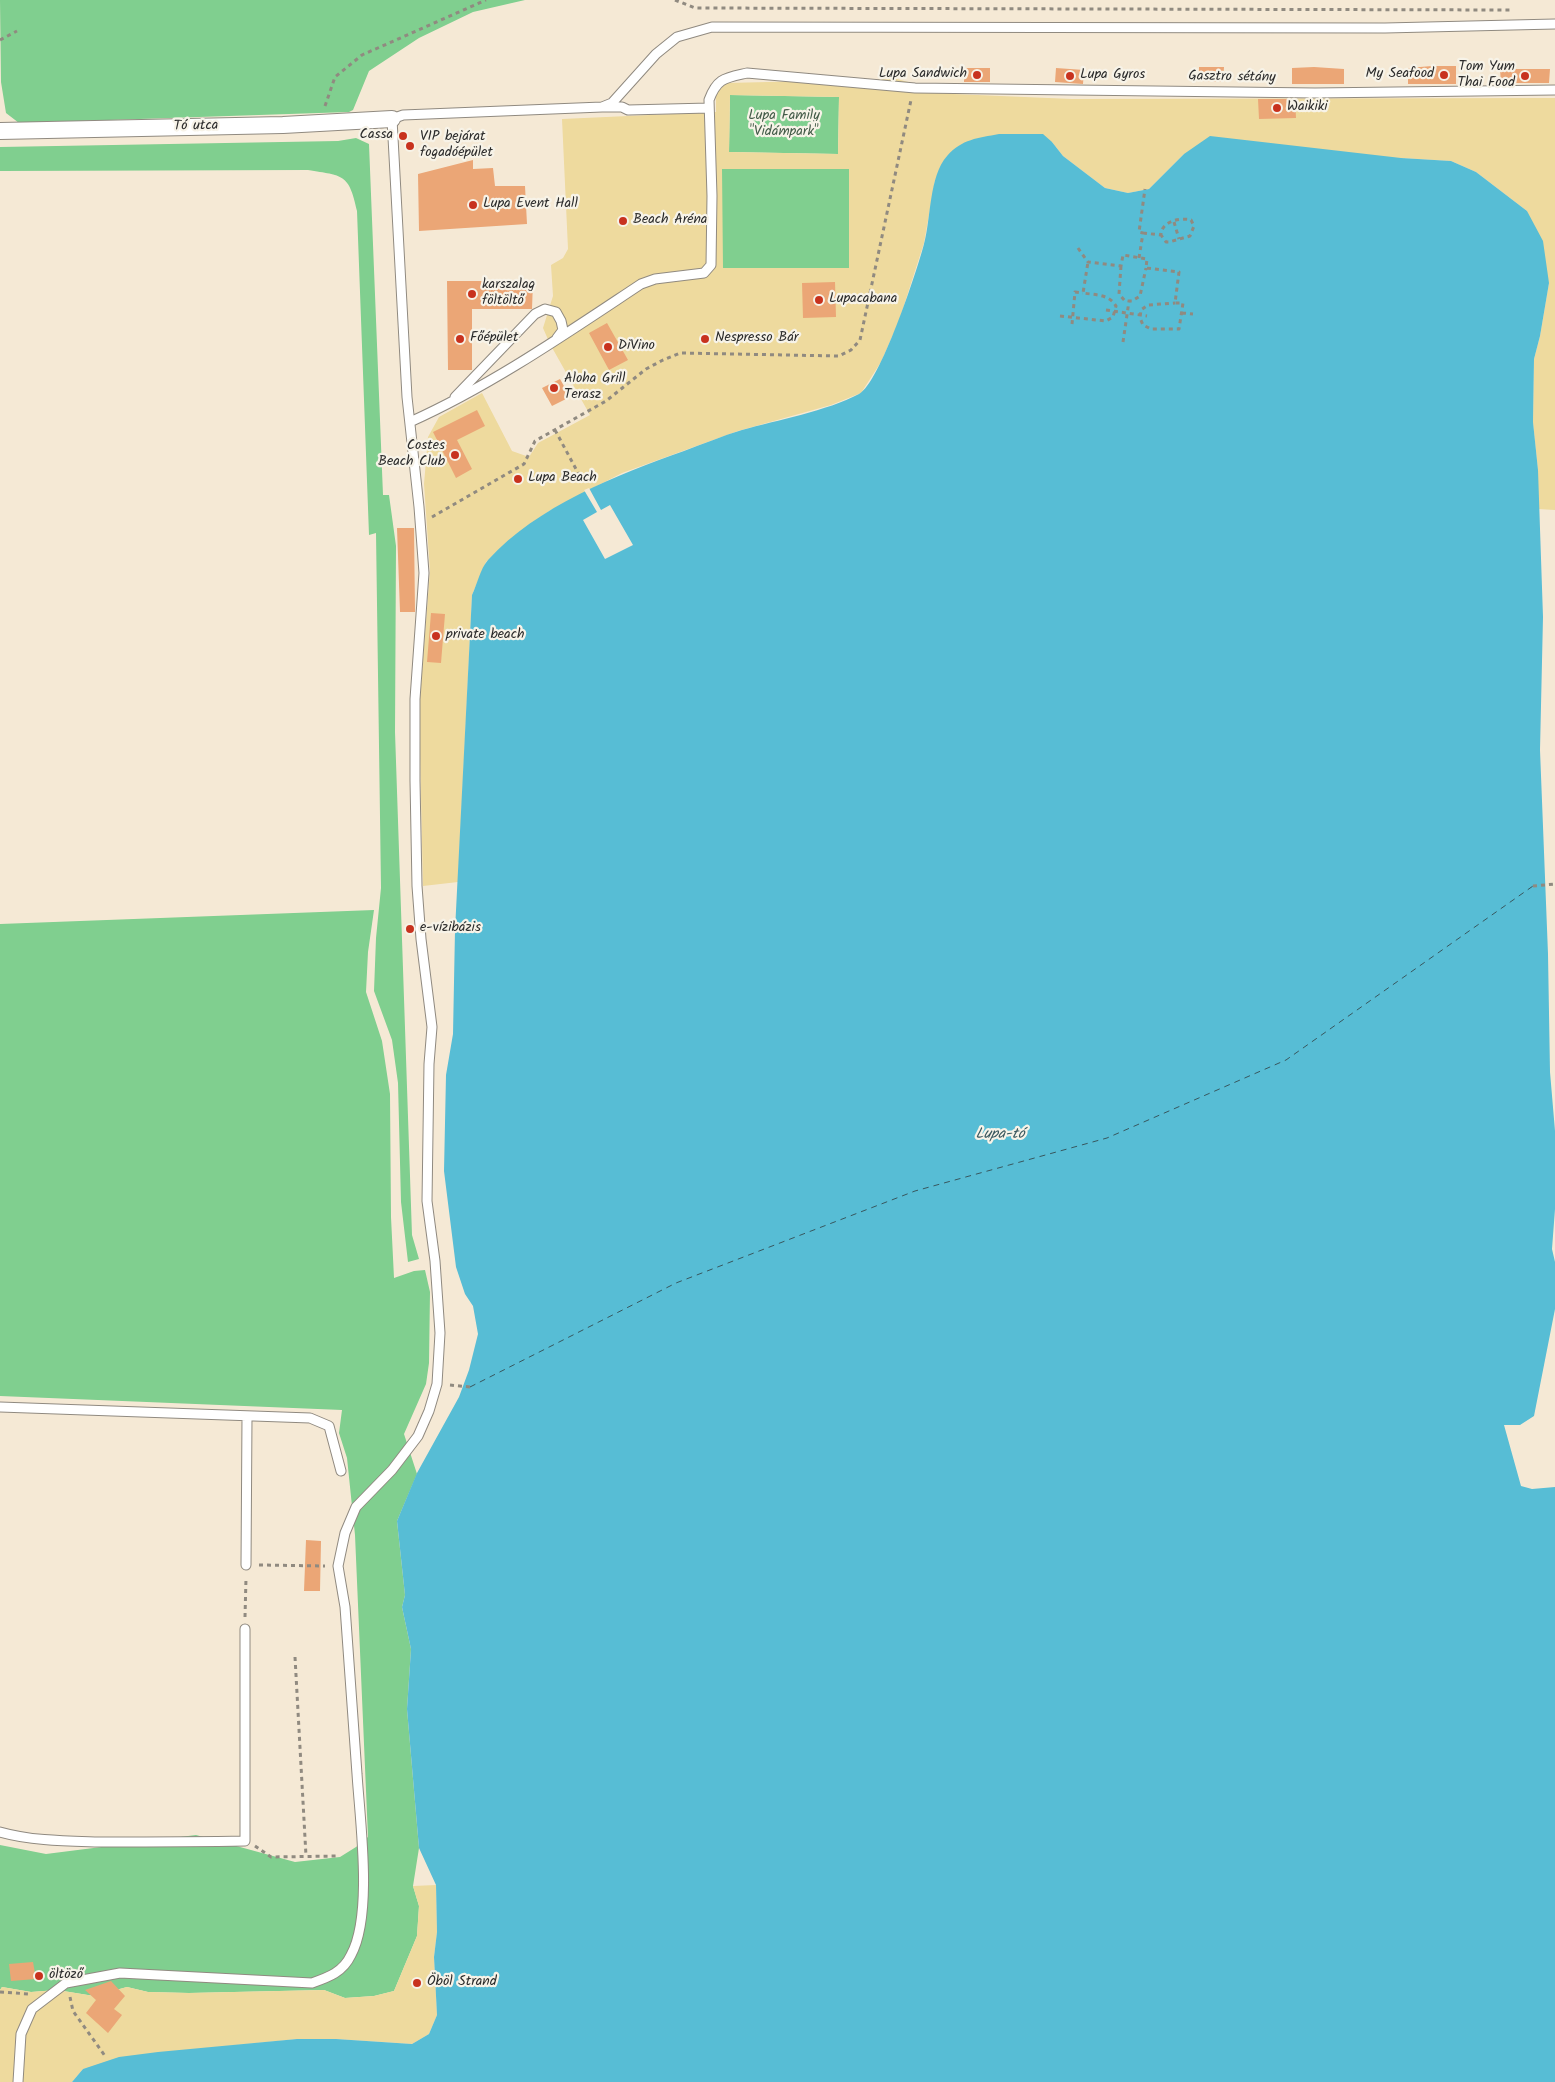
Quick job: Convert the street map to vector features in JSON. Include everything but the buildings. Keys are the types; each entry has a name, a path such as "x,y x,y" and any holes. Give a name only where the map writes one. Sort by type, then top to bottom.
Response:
{"street":[{"name":"Tó utca","path":"0,130 319,123 392,119"}],"lane":[{"path":"602,107 612,103 656,54 677,37 712,27 1385,28 1555,24"},
{"name":"Gasztro sétány","path":"410,422 448,405 556,341 641,284 655,279 704,273 710,264 712,196 709,100 714,87 723,78 747,73 916,88 1315,93 1551,91"},
{"path":"18,2082 21,2034 32,2009 66,1983 120,1973 312,1983 336,1974 351,1956 360,1932 362,1852 345,1606 338,1566 345,1533 356,1507 392,1470 418,1436 429,1411 437,1384 440,1333 435,1261 428,1201 429,1064 432,1027 420,931 415,781 415,699 424,572 407,397 392,119 403,115 602,107 622,107 628,110 709,108"},
{"path":"448,405 535,314 545,309 556,312 563,330 556,341"},
{"path":"0,1407 310,1418 329,1426 341,1471"},
{"path":"246,1565 247,1417"},
{"path":"0,1832 16,1837 69,1841 166,1843 246,1841 245,1629"}],"path":[{"path":"319,123 335,77 362,55 486,0"},
{"path":"675,0 695,8 1515,10"},
{"path":"0,40 17,31"},
{"path":"420,523 524,464 535,441 606,401 646,370 680,353 839,356 850,350 860,340 893,192 909,104 916,88"},
{"path":"1139,258 1142,233 1139,232 1144,190"},
{"path":"1184,218 1191,220 1194,226 1190,236 1166,242 1161,235 1161,229 1164,225 1184,218"},
{"path":"1174,222 1179,239"},
{"path":"1142,233 1161,235"},
{"path":"1078,248 1088,262 1083,293"},
{"path":"1123,255 1139,258 1147,259 1140,296 1125,301 1119,294 1123,255"},
{"path":"1088,262 1121,266"},
{"path":"1146,268 1180,272 1175,303"},
{"path":"1060,316 1072,318 1106,321 1113,317 1116,306 1112,301 1103,296 1075,292 1072,318 1072,324"},
{"path":"1123,342 1129,301"},
{"path":"1175,303 1183,303 1179,329 1151,329 1143,325 1140,315 1141,310 1148,305 1175,303"},
{"path":"1106,310 1147,316"},
{"path":"1182,313 1193,314"},
{"path":"555,430 583,482"},
{"path":"1533,886 1555,884"},
{"path":"437,1384 470,1387"},
{"path":"245,1629 246,1565 338,1566"},
{"path":"295,1657 306,1856"},
{"path":"246,1841 271,1857 339,1856"},
{"path":"66,1983 73,2011 105,2056"},
{"path":"0,1992 47,1996"}],"green space":[{"path":"0,0 525,0 473,12 419,38 369,71 353,110 349,112 19,123 6,113 1,82"},
{"name":"Lupa Family \"Vidámpark\"","path":"730,95 839,97 838,154 729,152"},
{"path":"356,138 369,144 383,495 389,495 396,546 395,732 412,1235 419,1259 408,1262 401,1202 398,1083 392,1040 374,991 376,938 381,888 376,533 369,535 357,211 351,189 343,178 308,170 0,171 0,147 338,141"},
{"path":"722,169 849,169 849,268 722,268"},
{"path":"374,910 368,952 366,992 382,1041 390,1094 391,1217 394,1278 414,1271 425,1270 430,1292 429,1363 426,1384 404,1434 417,1474 397,1521 405,1595 402,1607 411,1649 407,1709 419,1848 413,1886 419,1906 417,1936 394,1991 374,1996 345,1998 324,1990 189,1993 148,1992 127,1987 94,1996 57,1990 31,1992 2,1987 0,1990 0,1845 46,1854 196,1835 295,1862 340,1857 368,1837 355,1535 347,1458 339,1433 342,1410 0,1396 0,924"}],"sand":[{"name":"Lupa Beach","path":"897,79 953,94 1072,99 1555,98 1555,510 1538,509 1538,470 1533,422 1534,359 1549,283 1527,211 1476,172 1451,161 1401,158 1184,154 1149,189 1128,193 1105,188 1063,156 1052,142 947,156 935,181 924,243 899,321 881,362 861,393 831,405 738,431 622,473 549,511 512,538 486,562 472,595 458,882 423,886 419,710 430,571 424,484 428,437 439,417 482,393 512,451 529,457 538,443 590,415 543,328 553,296 551,265 563,258 568,249 562,119 716,112 716,94 726,83","holes":["730,95 839,97 838,154 729,152","722,169 849,169 849,268 723,268"]},
{"name":"Öböl Strand","path":"436,1885 437,1932 434,1957 437,2015 429,2034 412,2044 336,2039 297,2039 228,2046 83,2069 72,2082 0,2082 0,1990 2,1987 31,1992 57,1990 94,1996 127,1987 148,1992 324,1990 345,1998 374,1996 394,1991 417,1936 419,1906 413,1886"}],"water":[{"name":"Lupa-tó","path":"999,134 1043,134 1063,156 1105,188 1128,193 1149,189 1184,154 1210,136 1401,158 1451,161 1476,172 1527,211 1543,241 1549,283 1534,359 1533,422 1538,470 1543,617 1540,750 1548,954 1550,1072 1555,1131 1555,1209 1552,1249 1555,1262 1555,1309 1534,1416 1520,1425 1504,1425 1521,1486 1532,1489 1555,1487 1555,2082 72,2082 83,2069 119,2057 297,2039 336,2039 412,2044 429,2034 437,2015 434,1957 437,1932 436,1885 419,1848 407,1709 411,1649 402,1607 405,1595 397,1521 417,1473 459,1397 469,1370 478,1334 473,1306 465,1294 456,1267 444,1171 446,1075 453,1034 455,930 472,595 485,564 508,541 554,508 579,494 720,437 817,410 859,394 868,386 877,370 906,300 924,244 931,198 941,164 958,146 977,138"}],"pier":[{"path":"589,488 601,510 610,505 633,545 605,559 583,520 597,512 584,490"}],"ferry route":[{"path":"470,1387 676,1283 915,1191 1107,1138 1286,1060 1533,886"}],"place":[{"name":"Lupa Sandwich","path":"977,75"},
{"name":"My Seafood","path":"1444,75"},
{"name":"Lupa Gyros","path":"1070,76"},
{"name":"Tom Yum Thai Food","path":"1525,76"},
{"name":"Waikiki","path":"1277,108"},
{"name":"Cassa","path":"403,136"},
{"name":"VIP bejárat fogadóépület","path":"410,146"},
{"name":"Lupa Event Hall","path":"473,205"},
{"name":"Beach Aréna","path":"623,221"},
{"name":"karszalag föltöltő","path":"472,294"},
{"name":"Lupacabana","path":"819,300"},
{"name":"Főépület","path":"460,339"},
{"name":"Nespresso Bár","path":"705,339"},
{"name":"DiVino","path":"608,347"},
{"name":"Aloha Grill Terasz","path":"554,388"},
{"name":"Costes Beach Club","path":"455,455"},
{"name":"Lupa Beach","path":"518,479"},
{"name":"private beach","path":"436,636"},
{"name":"e-vízibázis","path":"410,929"},
{"name":"öltöző","path":"39,1976"},
{"name":"Öböl Strand","path":"417,1983"}]}
